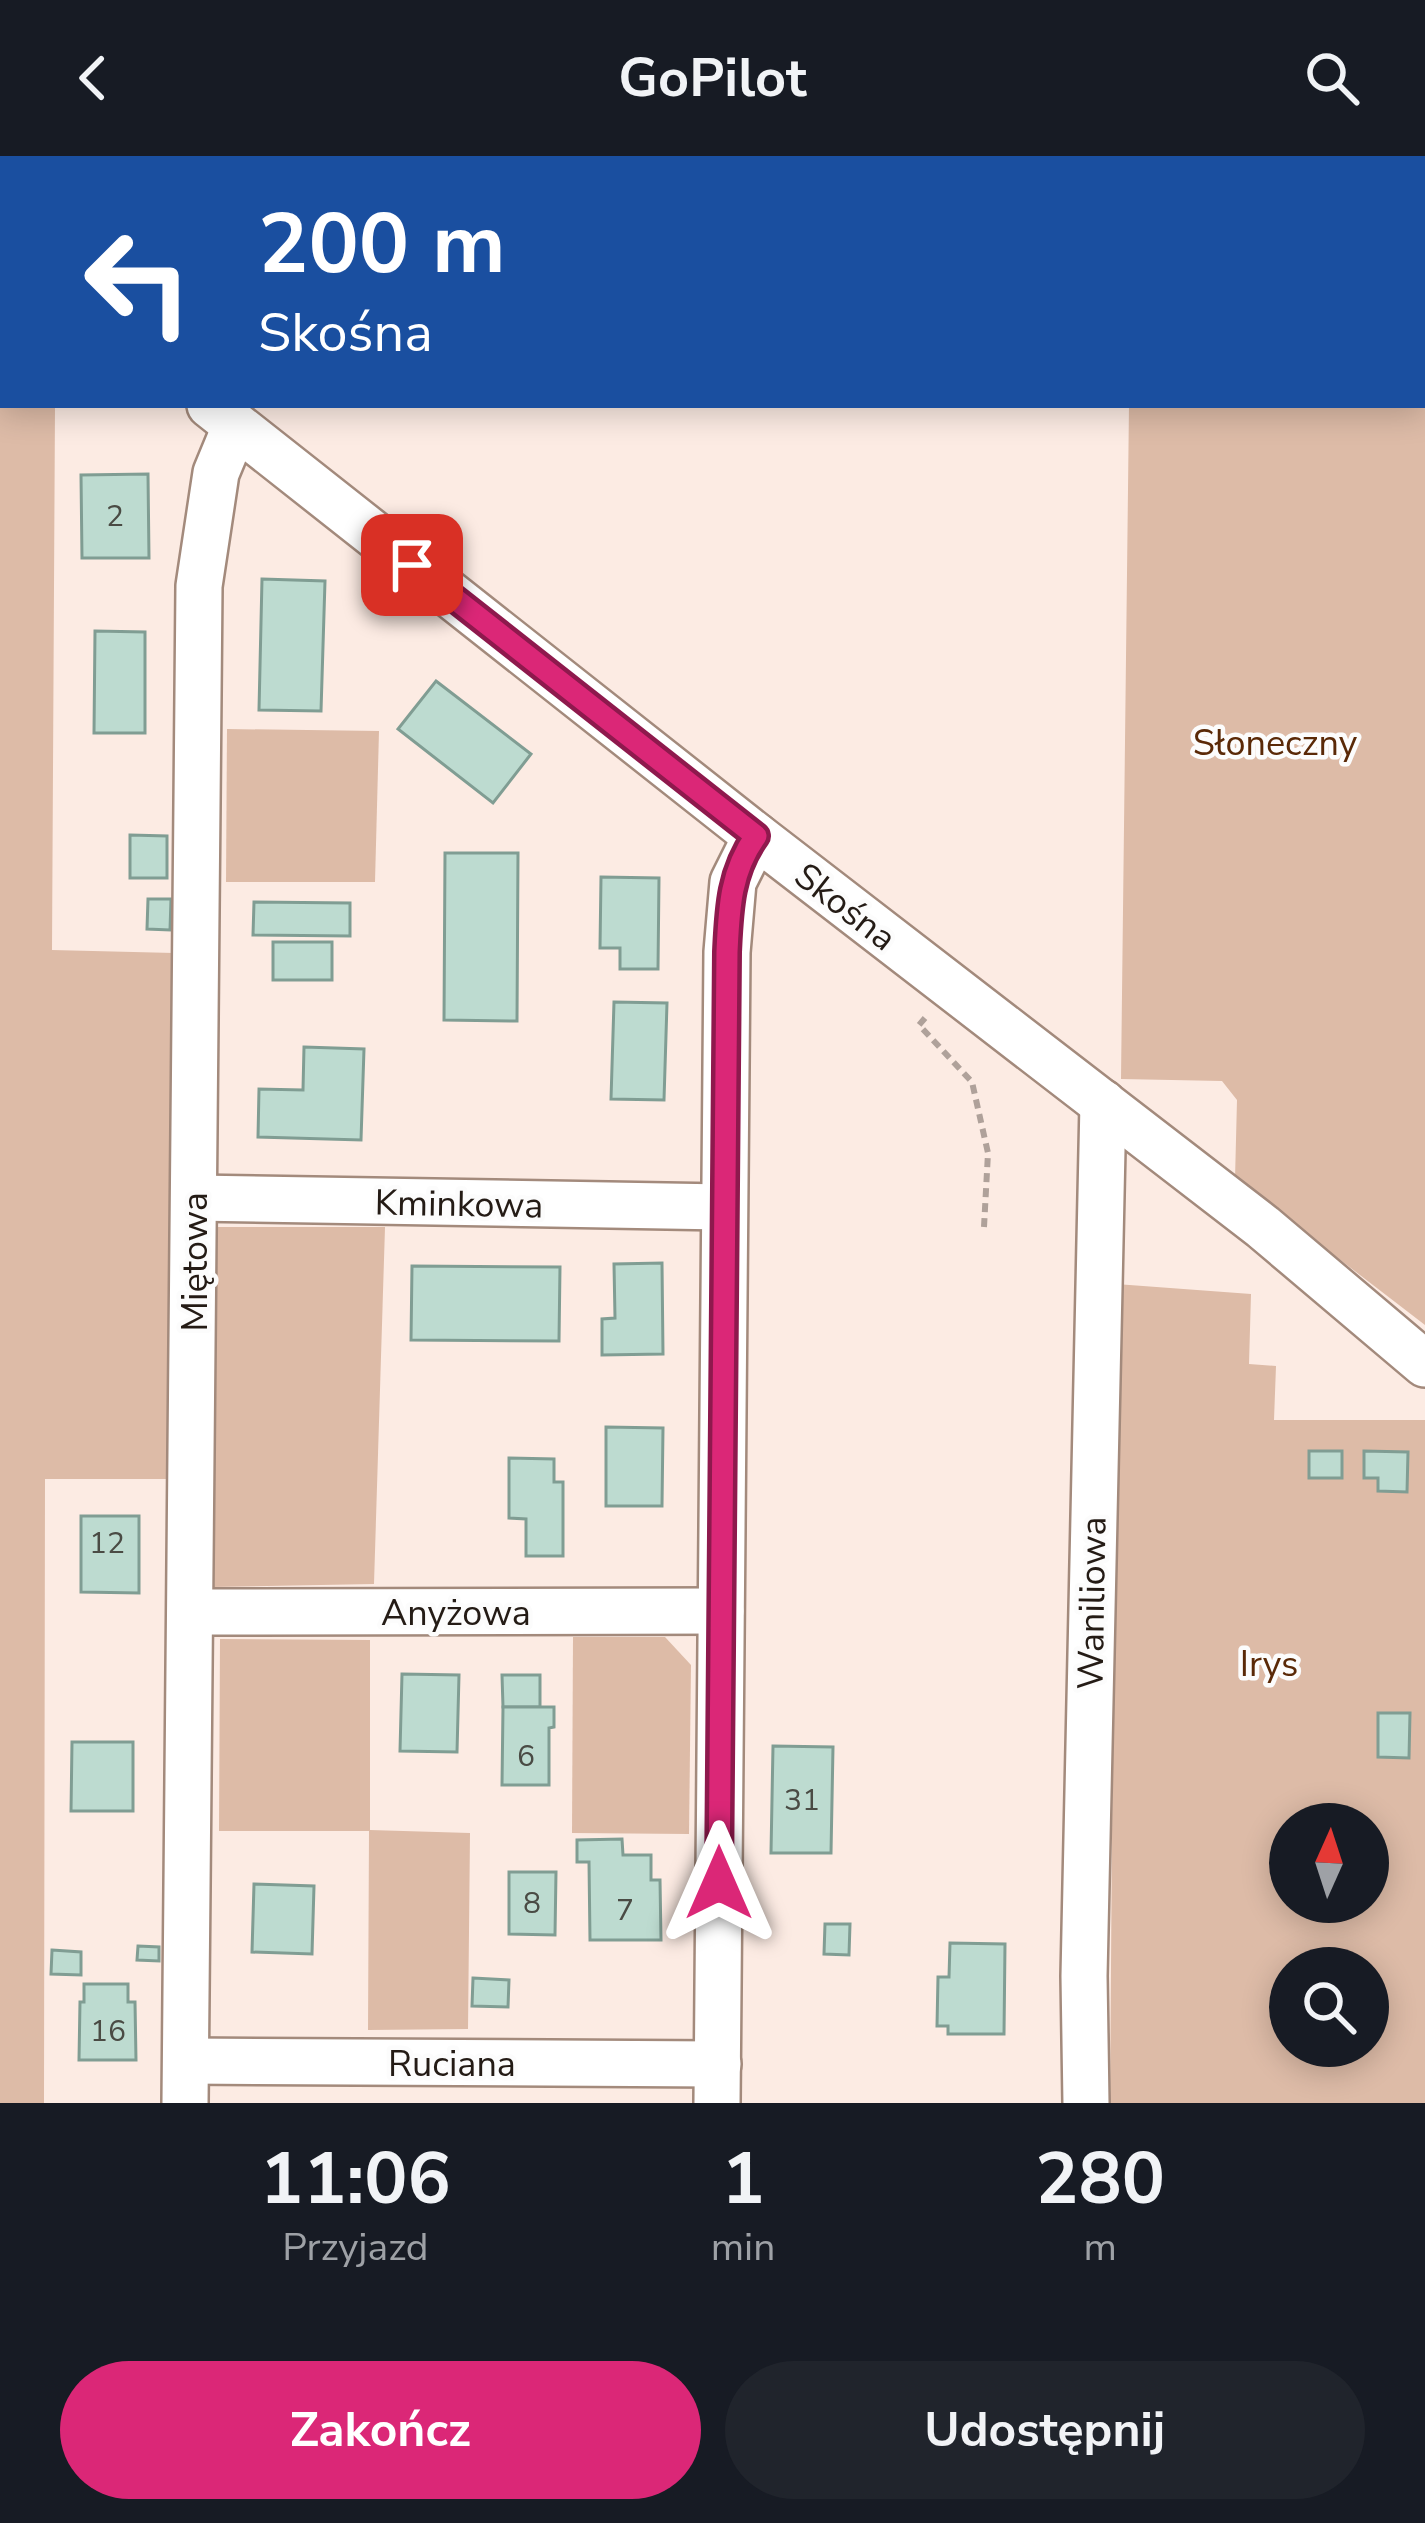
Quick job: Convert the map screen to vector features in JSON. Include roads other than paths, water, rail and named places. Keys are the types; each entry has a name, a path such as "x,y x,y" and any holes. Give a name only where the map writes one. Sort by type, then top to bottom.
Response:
{"street":[{"name":"Skośna","path":"222,416 1263,1227 1425,1364"},
{"name":"Miętowa","path":"186,2082 199,586 222,416"},
{"path":"717,2084 729,908 738,866 756,836"},
{"name":"Waniliowa","path":"1086,2103 1084,1952 1102,1103"},
{"name":"Kminkowa","path":"194,1198 724,1207"},
{"name":"Anyżowa","path":"191,1612 721,1611"},
{"name":"Ruciana","path":"186,2082 717,2084"}],"park label":[{"name":"Słoneczny","path":"1275,742"},
{"name":"Irys","path":"1269,1663"}]}
